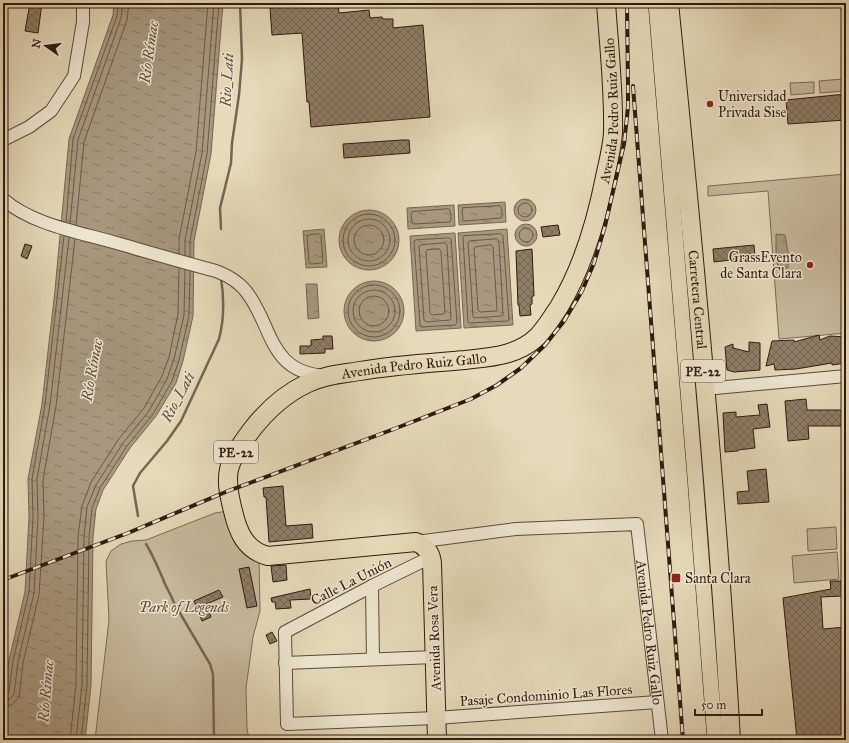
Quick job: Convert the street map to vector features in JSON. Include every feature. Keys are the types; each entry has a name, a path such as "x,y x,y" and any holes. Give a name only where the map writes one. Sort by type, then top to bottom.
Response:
{"highway":[{"name":"Avenida Pedro Ruiz Gallo","path":"416,542 268,556 252,549 241,536 236,526 228,491 228,471 234,456 262,416 280,400 308,383 328,376 385,367 501,356 522,347 534,339 544,329 565,296 583,258 599,206 611,151 613,135 613,100 606,3"},
{"name":"Carretera Central","path":"669,3 689,204 705,389 731,740"},
{"path":"416,542 425,547 431,557"},
{"name":"Avenida Rosa Vera","path":"431,557 436,740"}],"main road":[{"name":"Carretera Central","path":"656,3 715,740"}],"street":[{"path":"3,140 30,127 51,111 74,76 83,22 83,3"},
{"path":"3,200 22,213 52,225 229,276 242,286 248,293 274,346 284,358 304,371 328,376"},
{"path":"705,389 846,376"},
{"name":"Avenida Pedro Ruiz Gallo","path":"416,542 516,529 636,524 662,740"},
{"name":"Calle La Unión","path":"285,663 285,632 431,557"},
{"path":"372,586 373,659"},
{"path":"285,663 434,657"},
{"name":"Pasaje Condominio Las Flores","path":"285,663 287,724 436,718 657,702"}],"green space":[{"path":"843,79 844,91 820,93 819,81"},
{"path":"814,82 814,93 791,95 790,83"},
{"name":"GrassEvento de Santa Clara","path":"846,174 846,333 779,339 768,191 708,196 708,186"},
{"name":"Park of Legends","path":"228,511 259,558 260,611 253,637 246,688 247,728 249,740 95,740 109,620 106,561 111,551 121,544 132,541 146,540 215,513"},
{"path":"836,527 837,549 808,551 807,529"},
{"path":"837,552 839,579 794,583 792,556"}],"water":[{"name":"Río Rímac","path":"114,3 223,3 211,154 194,241 193,316 183,361 176,383 156,416 130,448 103,490 96,509 93,537 91,685 85,740 3,740 3,708 9,660 25,592 29,517 28,479 42,404 55,290 69,139 113,15"},
{"path":"525,199 533,202 536,210 533,218 525,221 517,218 514,210 517,202"},
{"path":"505,202 506,222 459,225 458,205"},
{"path":"454,205 455,226 408,229 407,208"},
{"path":"369,210 385,215 390,219 394,224 399,240 394,256 390,261 385,265 369,270 353,265 348,261 344,256 339,240 344,224 348,219 353,215"},
{"path":"526,224 534,227 537,235 534,243 526,246 518,243 515,235 518,227"},
{"path":"324,229 327,267 306,268 303,231"},
{"path":"507,229 513,325 464,328 458,233"},
{"path":"455,233 461,328 416,331 410,236"},
{"path":"776,234 785,235 788,252 788,268 779,268 776,260"},
{"path":"374,281 390,286 395,290 399,295 404,311 399,327 395,332 390,336 374,341 358,336 353,332 349,327 344,311 349,295 353,290 358,286"},
{"path":"306,284 317,284 319,318 308,319"}],"building":[{"path":"30,3 42,3 38,33 25,31"},
{"path":"338,3 339,13 369,10 370,18 382,17 383,19 393,19 393,28 423,25 430,117 311,127 309,102 307,102 302,33 272,35 270,8"},
{"path":"846,94 846,120 788,124 786,100"},
{"path":"409,140 410,153 344,158 343,144"},
{"path":"558,225 560,235 543,237 541,227"},
{"path":"25,244 32,246 27,259 21,256"},
{"path":"754,245 755,257 714,262 713,249"},
{"path":"532,249 534,296 532,296 532,304 530,305 531,315 520,316 518,305 516,251"},
{"path":"819,335 820,340 830,336 846,337 846,363 832,365 832,363 796,369 775,370 774,364 766,366 772,341 794,340 794,342"},
{"path":"323,336 332,336 333,349 325,349 325,353 300,354 300,346 311,346 311,340 323,339"},
{"path":"749,342 760,343 760,370 734,372 727,370 725,347 733,344 733,348 749,352"},
{"path":"806,399 807,410 846,410 846,426 808,426 809,439 788,441 785,401"},
{"path":"767,404 770,427 753,429 755,448 725,452 723,413 736,412 736,417 760,415 758,405"},
{"path":"766,469 769,502 738,504 737,492 749,491 747,471"},
{"path":"283,486 286,526 312,524 313,538 269,542 266,497 264,497 263,488"},
{"path":"286,565 287,580 273,582 271,566"},
{"path":"249,567 257,606 247,608 239,569"},
{"path":"830,581 841,581 842,596 821,597 823,629 846,627 846,740 797,740 783,598 831,589"},
{"path":"310,589 311,599 290,600 291,608 276,609 275,602 272,602 271,598"},
{"path":"219,590 223,597 206,604 211,617 202,621 194,601"},
{"path":"272,632 277,641 270,644 266,635"}],"waterway":[{"name":"Rio_Lati","path":"221,229 220,208 231,163 232,143 239,95 242,59 240,3"},
{"name":"Rio_Lati","path":"138,516 133,486 140,473 167,441 181,421 219,339 223,308 221,278"},
{"name":"Rio_Lati","path":"146,544 174,603 210,664 213,674 214,740"}],"railway":[{"path":"3,580 128,533 228,491 471,399 497,385 521,368 545,345 564,321 582,291 594,263 605,226 624,144 628,107 627,3"},
{"path":"633,86 683,740"}],"place":[{"name":"Universidad Privada Sise","path":"710,104"},
{"name":"GrassEvento de Santa Clara","path":"810,265"},
{"name":"Santa Clara","path":"676,578"}]}
